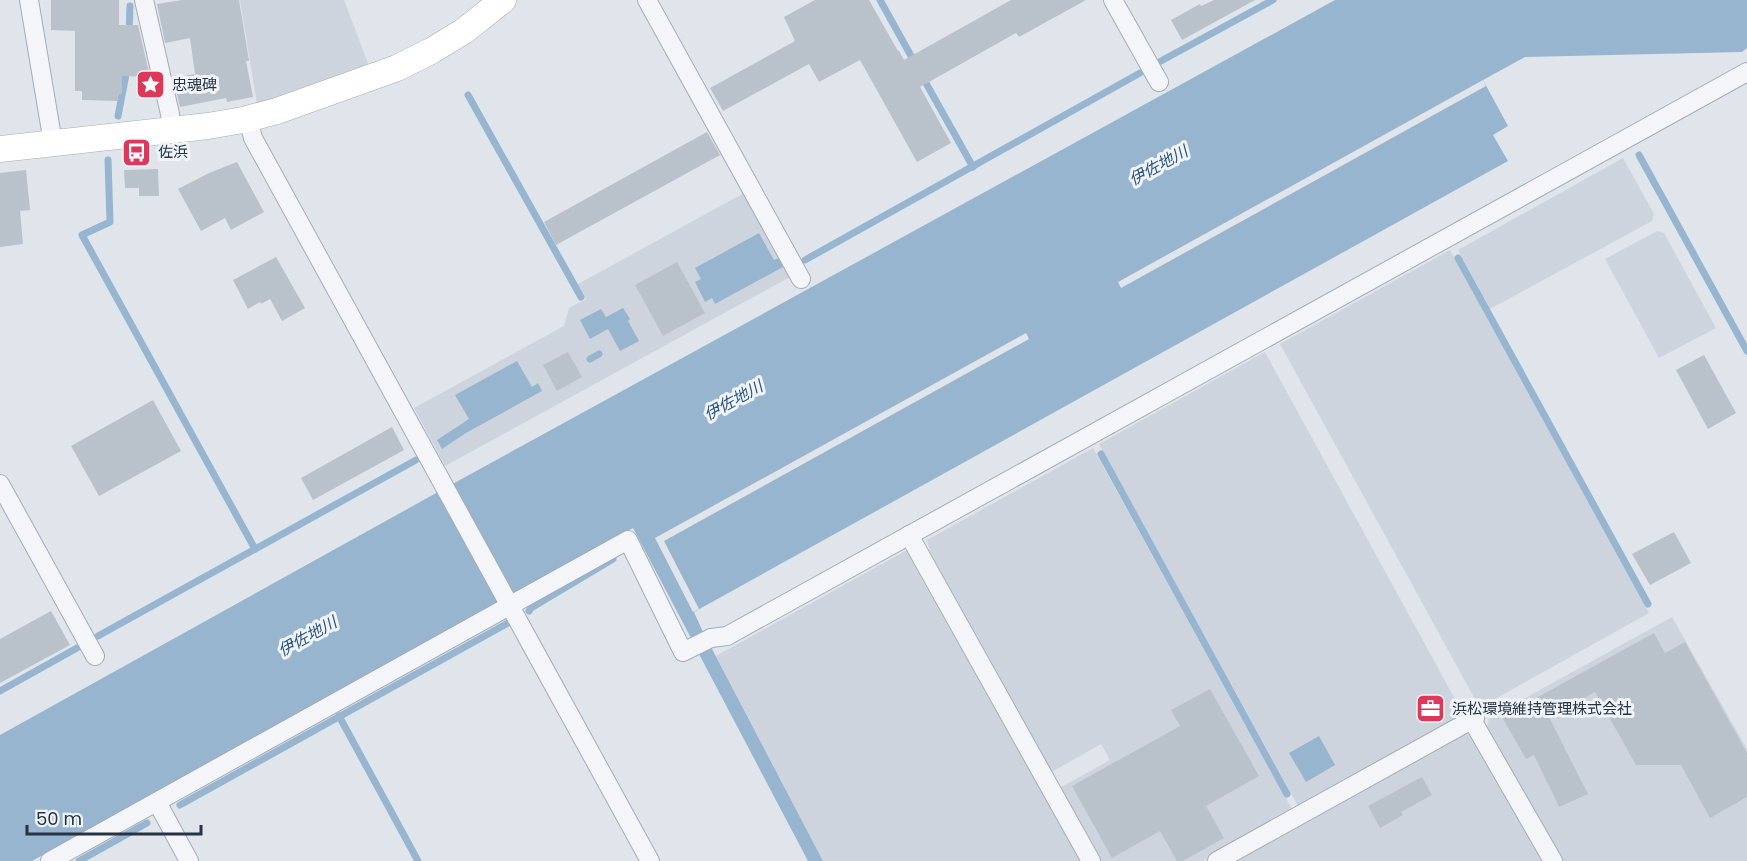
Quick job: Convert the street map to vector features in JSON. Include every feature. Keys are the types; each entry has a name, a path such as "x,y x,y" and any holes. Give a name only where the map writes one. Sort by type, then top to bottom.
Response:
{"street":[{"path":"29,0 53,143"},
{"path":"144,0 172,130"},
{"path":"0,149 172,130 248,119 277,111 397,68 464,31 503,0"},
{"path":"647,0 801,279"},
{"path":"1113,0 1159,82"},
{"path":"50,861 509,603 628,540 683,652 711,638 727,636 1747,72"},
{"path":"248,119 253,138 650,861"},
{"path":"0,484 95,656"},
{"path":"909,535 1091,861"},
{"path":"1217,861 1474,719 1553,861"},
{"path":"157,802 189,861"}],"shaded area":[{"path":"240,0 344,0 369,66 257,104"},
{"path":"1623,158 1654,214 1652,221 1490,309 1458,250"},
{"path":"744,193 790,277 445,466 414,408 564,326 569,308 586,299 578,284"},
{"path":"1657,231 1664,233 1716,328 1659,358 1605,259"},
{"path":"1450,250 1649,613 1486,704 1476,701 1280,344"},
{"path":"1265,352 1461,710 1458,719 1299,808 1099,444"},
{"path":"1093,448 1293,811 1203,861 1099,861 1058,789 1110,760 1101,744 1050,773 933,564 927,540"},
{"path":"909,549 1083,861 823,861 716,656"},
{"path":"1672,617 1747,749 1747,861 1563,861 1487,727 1489,718"},
{"path":"1462,733 1472,736 1543,861 1231,861"}],"water":[{"name":"伊佐地川","path":"1335,0 1747,0 1747,48 1742,52 1525,57 1483,80 1508,126 1493,135 1508,161 694,612 703,632 691,638 633,528 32,861 0,861 0,735"},
{"path":"759,233 774,260 779,258 783,267 715,304 712,298 705,302 695,282 701,279 695,268"},
{"path":"623,308 639,341 620,351 608,329 590,339 580,320 601,309 606,317"},
{"path":"517,361 532,387 538,383 542,391 442,449 437,440 469,419 455,395"},
{"path":"711,647 823,861 808,861 699,654"},
{"path":"1319,736 1335,765 1306,782 1289,753"}],"pier":[{"path":"1483,80 1486,86 1121,288 1118,282"},
{"path":"1026,333 1029,339 664,541 699,609 693,612 655,538"}],"building":[{"path":"51,0 119,0 119,25 138,25 150,77 122,76 122,94 118,94 118,101 82,100 82,91 75,91 75,31 51,30"},
{"path":"182,0 239,0 253,97 227,102 226,98 180,107 173,78 195,74 190,38 165,43 157,4"},
{"path":"815,0 869,0 904,60 1011,0 1086,0 1019,37 1016,33 920,87 951,143 917,162 860,60 819,82 809,64 723,111 710,88 795,41 784,17"},
{"path":"1214,0 1255,0 1182,40 1171,20 1200,4 1201,6"},
{"path":"707,132 720,155 556,245 544,222"},
{"path":"237,162 264,212 231,230 225,218 201,231 178,189"},
{"path":"158,169 159,196 139,196 139,188 125,188 124,170"},
{"path":"26,170 30,210 20,211 23,244 0,247 0,173"},
{"path":"276,257 305,308 282,321 270,299 248,309 233,280"},
{"path":"677,262 705,313 663,336 635,285"},
{"path":"568,352 582,377 557,391 543,365"},
{"path":"1704,355 1736,413 1708,429 1676,370"},
{"path":"153,400 181,451 99,496 71,446"},
{"path":"392,427 404,450 313,500 301,478"},
{"path":"1674,532 1691,563 1650,585 1632,554"},
{"path":"51,611 70,645 0,683 0,639"},
{"path":"1654,633 1665,653 1685,642 1747,753 1747,797 1710,818 1681,765 1636,765 1595,692 1549,717 1588,794 1559,807 1534,755 1526,759 1502,717"},
{"path":"1210,689 1259,776 1206,806 1224,838 1183,861 1177,861 1160,831 1112,858 1072,786 1180,726 1171,710"},
{"path":"1422,777 1432,795 1401,812 1403,815 1380,828 1368,806"}],"waterway":[{"path":"880,0 915,63"},
{"path":"1161,61 1273,0"},
{"path":"129,34 130,6"},
{"path":"118,116 127,69"},
{"path":"805,260 1140,73"},
{"path":"922,76 973,167"},
{"path":"468,95 581,297"},
{"path":"1639,155 1747,351"},
{"path":"108,160 110,222 82,235 255,549"},
{"path":"1458,258 1648,604"},
{"path":"590,359 599,354"},
{"path":"1101,454 1287,794"},
{"path":"98,636 416,460"},
{"path":"529,611 613,559"},
{"path":"180,805 508,623"},
{"path":"0,691 77,648"},
{"path":"339,716 418,861"},
{"path":"79,861 147,823"}],"place":[{"name":"忠魂碑","path":"151,85"},
{"name":"佐浜","path":"137,152"},
{"name":"浜松環境維持管理株式会社","path":"1431,709"}]}
